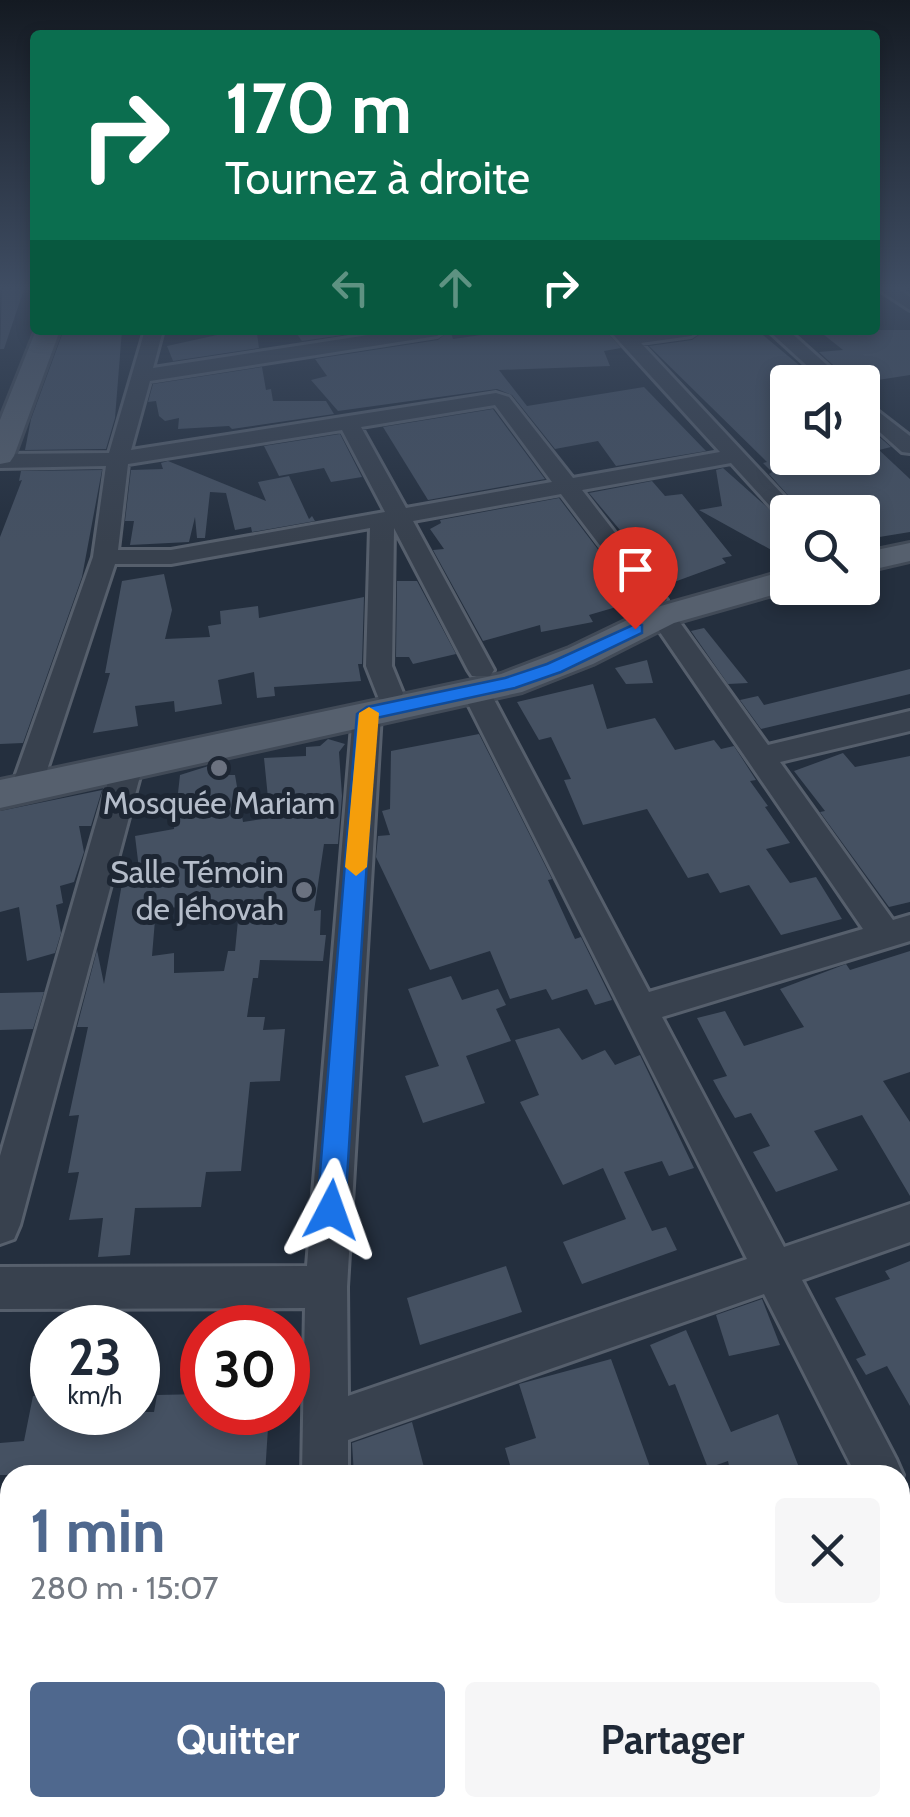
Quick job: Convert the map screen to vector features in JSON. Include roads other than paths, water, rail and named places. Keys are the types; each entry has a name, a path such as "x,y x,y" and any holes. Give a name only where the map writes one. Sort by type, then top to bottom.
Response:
{"main road":[{"path":"0,414 16,374"},
{"path":"0,458 32,374"},
{"path":"880,544 910,537"},
{"path":"880,559 910,552"},
{"path":"14,782 554,668 658,608 770,570"},
{"path":"658,608 770,584"},
{"path":"14,782 128,765 378,703"}],"street":[{"path":"14,782 105,557 118,459 141,376 155,374"},
{"path":"658,374 772,495"},
{"path":"0,458 118,459 348,421 502,401 658,608 761,757 897,932 641,1008"},
{"path":"348,421 390,519 478,681 875,1465"},
{"path":"899,427 910,448"},
{"path":"105,557 171,557 735,456"},
{"path":"325,1465 326,1287 378,703 390,519"},
{"path":"761,757 910,721"},
{"path":"0,1224 128,765"},
{"path":"327,1425 910,1223"},
{"path":"0,1288 326,1287"}],"place":[{"name":"Mosquée Mariam","path":"219,768"},
{"name":"Salle Témoin de Jéhovah","path":"304,890"}]}
